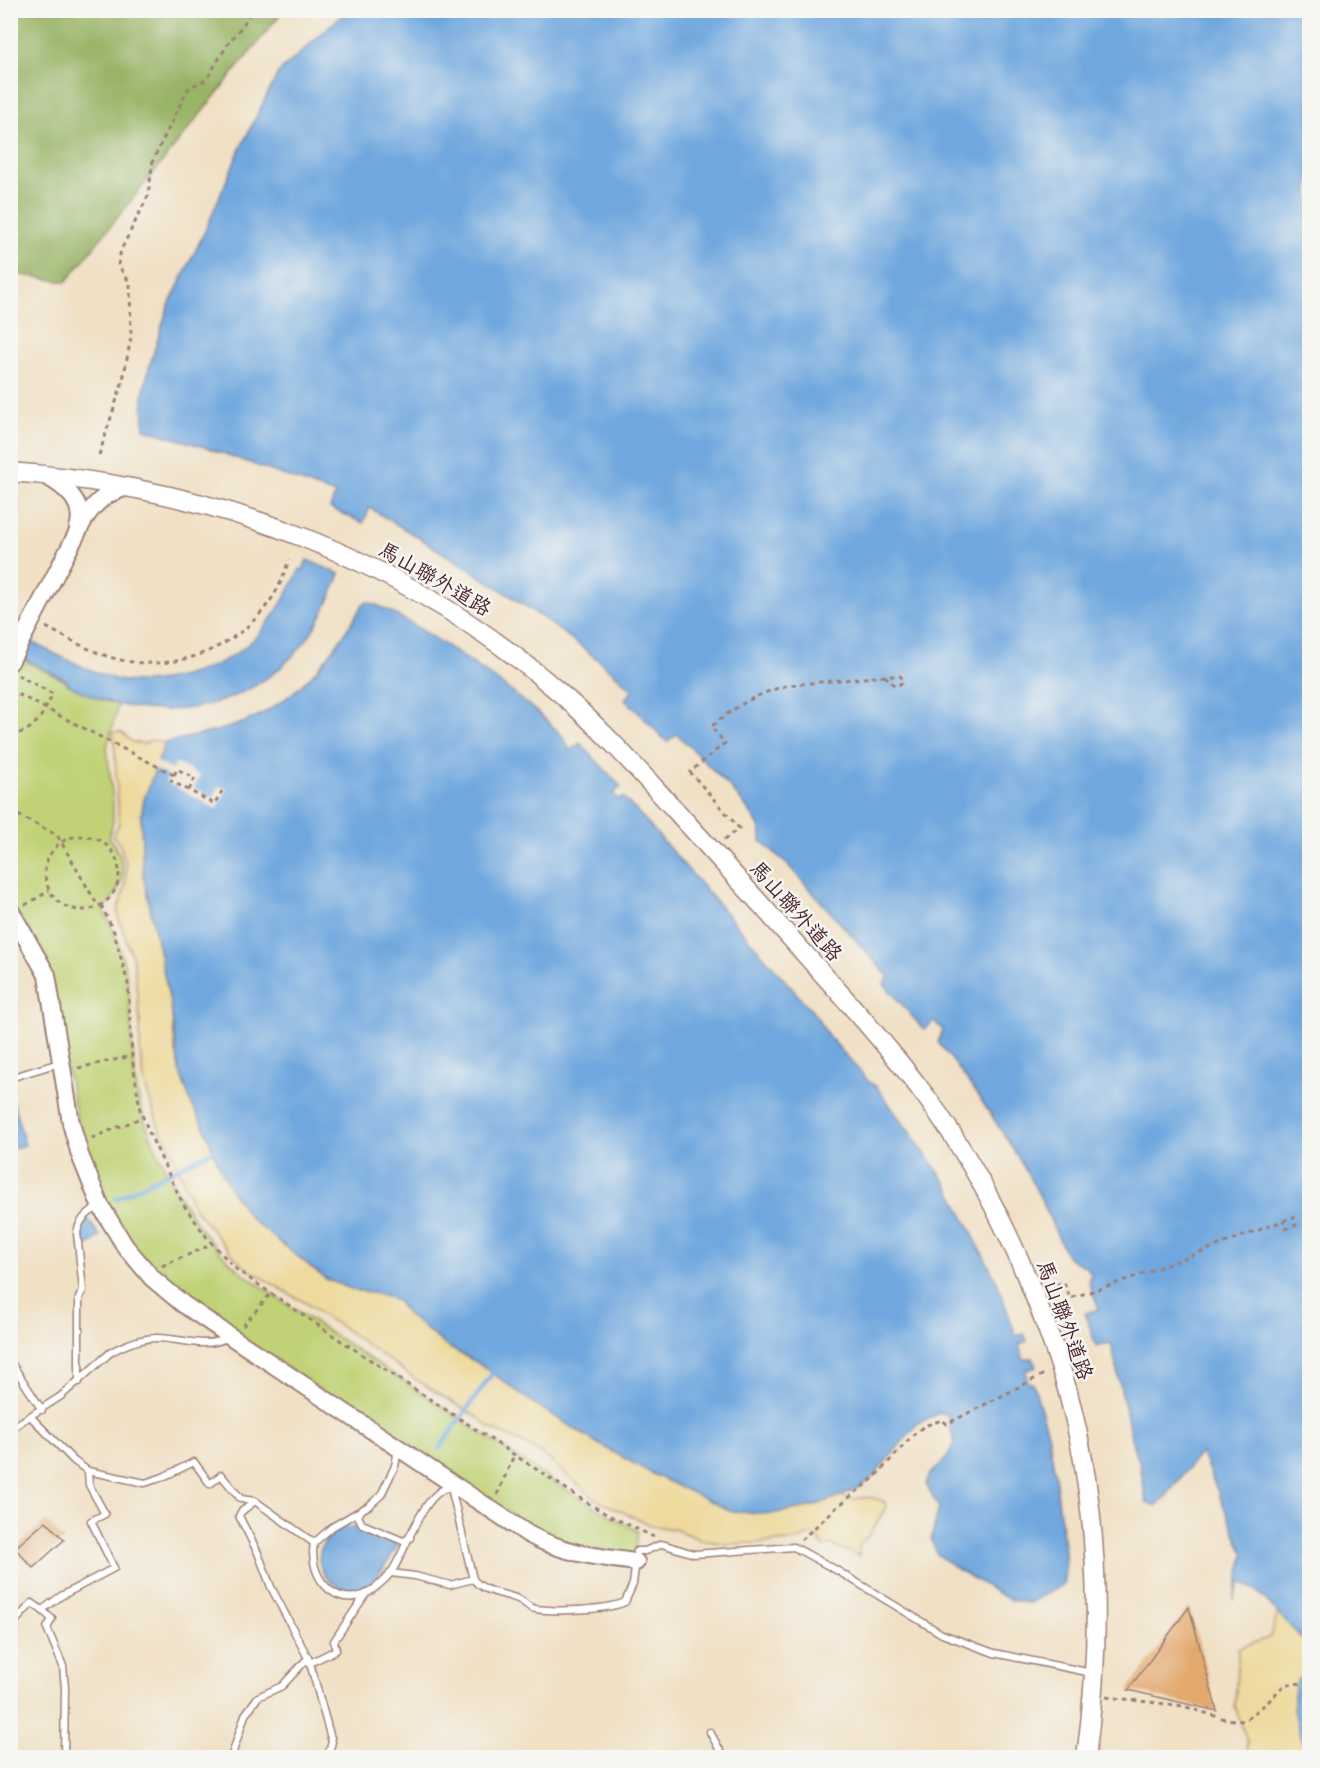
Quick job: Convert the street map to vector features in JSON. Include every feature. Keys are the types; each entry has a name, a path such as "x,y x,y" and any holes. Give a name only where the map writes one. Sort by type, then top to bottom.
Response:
{"main road":[{"name":"馬山聯外道路","path":"10,472 129,487 218,508 328,546 431,599 508,651 563,695 621,751 892,1054 947,1127 994,1206 1034,1294 1062,1371 1071,1404 1087,1491 1095,1581 1094,1695 1086,1758"}],"street":[{"path":"46,476 66,489 75,499 81,518 75,536"},
{"path":"13,664 25,634 97,497 97,492 89,483 79,480"},
{"path":"91,508 109,493 129,487"},
{"path":"16,908 47,975 66,1066 76,1142 100,1205 125,1246 152,1278 183,1304 235,1333 504,1519 548,1544 584,1555 636,1562"}],"lane":[{"path":"10,1078 66,1066"},
{"path":"79,1382 79,1298 83,1290 77,1233 83,1218 100,1205"},
{"path":"10,1430 42,1410 79,1382 111,1352 130,1344 158,1338 209,1343 222,1341 235,1333"},
{"path":"10,1361 42,1410"},
{"path":"31,1417 74,1461 88,1471 145,1482 163,1477 194,1462 210,1484 221,1475 242,1499 255,1501 314,1543"},
{"path":"364,1595 346,1597 333,1593 321,1582 316,1572 312,1553 314,1543 332,1527 381,1495 395,1466 399,1452 397,1446"},
{"path":"42,1610 61,1596 114,1568 91,1521 105,1514 88,1485 88,1471"},
{"path":"231,1758 245,1716 258,1697 282,1686 309,1660 336,1650 334,1641 364,1595 391,1573 432,1497 447,1488 457,1488"},
{"path":"457,1488 452,1492 473,1579 487,1589 521,1601 528,1607 581,1609 625,1602 630,1596 637,1551 645,1551 662,1544 694,1554 794,1547 942,1634 994,1653 1095,1673"},
{"path":"255,1501 239,1516 258,1553 271,1587 309,1660 332,1742 327,1758"},
{"path":"361,1510 358,1516 362,1524 403,1541 411,1537"},
{"path":"391,1573 415,1576 450,1585 473,1579"},
{"path":"10,1627 32,1603 52,1619 46,1628 63,1666 65,1688 64,1758"},
{"path":"711,1731 724,1758"}],"path":[{"path":"99,455 123,380 131,337 130,283 118,265 121,250 148,196 153,160 189,87 206,80 251,10"},
{"path":"40,624 84,647 120,660 164,662 196,657 229,642 251,625 272,599 289,560"},
{"path":"10,734 21,734 34,726 53,694 13,664"},
{"path":"694,769 725,743 711,728 733,710 759,694 788,685 885,676 900,676 901,684 894,686 885,676"},
{"path":"718,845 739,828 690,772 725,743 711,727 746,701 774,689 789,685 885,676"},
{"path":"10,690 174,775"},
{"path":"189,790 195,778 177,769 171,781 215,804 222,791"},
{"path":"10,811 57,835 114,932 128,984 135,1086 143,1117 177,1191 192,1217 213,1244 236,1269 334,1336 586,1502 638,1531"},
{"path":"76,836 89,836 110,847 118,864 118,882 113,894 99,905 81,910 69,908 58,902 49,891 44,869 54,847 61,842 76,836"},
{"path":"16,908 49,891"},
{"path":"66,1066 132,1056"},
{"path":"88,1139 143,1117"},
{"path":"1041,1290 1064,1282 1070,1298 1128,1280 1209,1250 1283,1221 1294,1217 1296,1225 1286,1229 1283,1221"},
{"path":"162,1273 157,1268 213,1244"},
{"path":"235,1333 271,1293"},
{"path":"794,1547 837,1507 875,1477 901,1447 924,1426 942,1420 947,1424 1048,1373"},
{"path":"495,1500 514,1455"},
{"path":"1094,1695 1183,1706 1225,1719 1244,1721 1268,1702 1285,1684 1310,1683"}],"green space":[{"path":"10,11 283,11 66,282 11,273"},
{"path":"14,655 102,700 118,705 107,747 113,802 113,822 109,837 120,856 122,874 117,891 103,909 112,927 127,976 133,1063 144,1119 166,1169 201,1230 224,1256 261,1287 545,1476 638,1531 635,1554 568,1551 164,1288 92,1189 47,975 11,910 10,662"}],"sand":[{"path":"111,732 121,732 132,742 143,744 152,740 165,743 144,800 141,816 143,875 171,1007 175,1049 191,1103 233,1193 251,1219 326,1279 354,1290 384,1295 398,1301 408,1315 448,1347 480,1364 597,1443 655,1475 731,1511 814,1506 843,1495 846,1499 869,1497 885,1502 886,1507 870,1534 859,1545 859,1556 832,1545 823,1547 819,1539 808,1535 797,1541 728,1544 701,1540 677,1530 651,1525 597,1500 549,1459 525,1444 490,1428 480,1419 420,1382 306,1303 245,1267 229,1251 195,1209 168,1143 160,1130 145,1085 140,1052 140,1022 134,962 118,916 125,888 126,863 120,845 113,836 119,823 114,736"},
{"path":"1309,1575 1309,1757 1248,1757 1247,1741 1235,1706 1238,1648 1271,1637 1286,1583"}],"water":[{"path":"348,10 1309,11 1309,1646 1256,1590 1240,1582 1234,1600 1244,1554 1201,1452 1157,1506 1146,1502 1140,1463 1134,1450 1111,1343 1096,1346 1085,1313 1099,1309 1089,1283 1091,1273 1066,1254 1040,1197 1015,1152 978,1096 938,1042 943,1030 934,1021 924,1030 884,984 889,977 786,863 761,841 757,823 720,777 677,734 667,742 625,699 633,690 571,639 473,571 370,508 363,523 330,508 335,494 208,448 144,429 143,394 168,307 205,231 239,151 278,73"},
{"path":"307,560 340,574 315,627 304,643 280,668 254,687 224,700 193,708 161,710 129,707 97,698 67,684 68,681 11,652 10,632 85,668 119,680 153,681 202,670 239,652 253,640 278,609"},
{"path":"367,602 410,623 443,643 511,691 560,734 571,750 580,743 621,787 613,794 619,800 623,797 643,818 817,1017 827,1034 870,1083 876,1086 947,1184 997,1282 1016,1336 1024,1334 1027,1341 1019,1344 1024,1360 1032,1358 1036,1367 1025,1371 1029,1383 1033,1383 1048,1433 1066,1562 1063,1585 1029,1603 1010,1600 957,1569 937,1554 931,1540 939,1508 926,1484 930,1474 947,1458 954,1443 947,1414 940,1413 918,1423 873,1477 860,1487 843,1495 814,1506 771,1514 731,1511 655,1475 597,1443 533,1403 480,1364 448,1347 408,1315 397,1301 384,1295 354,1290 326,1279 251,1219 222,1172 179,1070 171,1007 143,875 141,816 144,800 165,743 245,722 283,701 314,673 340,641 363,604"},
{"path":"11,1095 25,1145 10,1149"},
{"path":"87,1218 100,1236 82,1250 80,1233"},
{"path":"344,1527 356,1528 399,1544 376,1578 367,1585 354,1589 341,1588 330,1582 319,1561 321,1549 329,1537"},
{"path":"1302,1675 1309,1677 1309,1681 1298,1691 1309,1689 1309,1757 1295,1716 1294,1692"}],"pier":[{"path":"155,761 172,770 176,763 200,776 194,788 213,798 220,786 227,789 217,809 166,782 168,776 153,768"}],"building":[{"path":"46,1521 64,1540 33,1568 15,1548"},
{"path":"1189,1607 1217,1711 1128,1690"}],"waterway":[{"path":"116,1199 216,1149"},
{"path":"439,1449 496,1368"}]}
